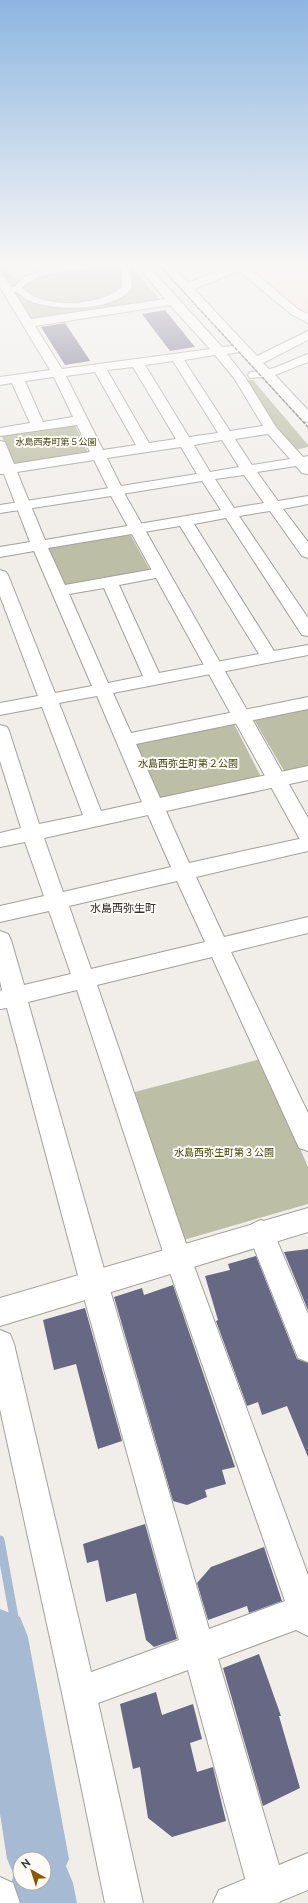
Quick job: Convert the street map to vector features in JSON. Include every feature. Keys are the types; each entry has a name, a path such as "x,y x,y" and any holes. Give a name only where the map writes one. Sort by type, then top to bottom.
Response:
{"street":[{"path":"45,352 58,373 135,528 308,836"},
{"path":"0,381 213,352"},
{"path":"220,352 239,377 271,429 305,464"},
{"path":"246,352 308,418"},
{"path":"255,362 275,352"},
{"path":"176,357 248,470 308,553"},
{"path":"239,377 277,371 308,358"},
{"path":"137,362 206,477 308,631"},
{"path":"98,367 145,448"},
{"path":"17,378 38,426"},
{"path":"0,432 81,420"},
{"path":"4,469 271,429"},
{"path":"0,445 4,469 22,505 183,872 308,1140"},
{"path":"0,509 248,470 305,464"},
{"path":"0,552 308,500"},
{"path":"184,520 269,657"},
{"path":"60,591 160,573"},
{"path":"0,575 95,820"},
{"path":"110,582 153,680"},
{"path":"0,709 308,650"},
{"path":"125,740 308,703"},
{"path":"0,731 32,833 58,901 178,1258 307,1613 200,1649 79,1693"},
{"path":"0,840 308,773"},
{"path":"0,914 308,844"},
{"path":"8,998 308,924"},
{"path":"0,940 8,998 94,1283 200,1649 267,1889"},
{"path":"0,1312 308,1220"},
{"path":"261,1233 308,1348"},
{"path":"0,1344 79,1693 124,1903"},
{"path":"232,1903 308,1871"},
{"path":"0,1896 1,1903"}],"green space":[{"path":"253,380 308,445 308,447 295,450 277,429 247,381"},
{"name":"水島西寿町第５公園","path":"74,423 89,454 12,465 1,433"},
{"path":"130,534 151,572 63,587 46,546"},
{"path":"308,706 308,769 286,774 253,718"},
{"name":"水島西弥生町第２公園","path":"233,722 262,779 160,800 133,742"},
{"name":"水島西弥生町第３公園","path":"261,1059 308,1167 308,1204 180,1241 131,1093"}],"building":[{"path":"57,352 84,352 90,361 65,365"},
{"path":"308,1249 308,1310 284,1252"},
{"path":"256,1256 297,1359 308,1363 308,1457 287,1406 262,1415 258,1402 247,1406 216,1321 218,1320 205,1276 230,1270 228,1264"},
{"path":"173,1285 235,1467 222,1470 226,1484 205,1490 207,1497 187,1505 173,1501 114,1297 142,1288 144,1295"},
{"path":"85,1308 122,1441 98,1449 76,1364 54,1370 43,1320"},
{"path":"145,1524 177,1639 154,1647 146,1640 136,1593 106,1602 98,1560 87,1563 83,1544"},
{"path":"264,1547 282,1601 249,1613 247,1606 208,1620 197,1583 211,1567"},
{"path":"259,1654 281,1716 279,1716 300,1788 263,1806 223,1668"},
{"path":"156,1692 162,1715 193,1704 202,1739 190,1743 197,1772 213,1767 226,1821 172,1837 148,1818 140,1767 133,1769 120,1704"}],"waterway":[{"path":"0,1540 66,1903"},
{"path":"0,1637 37,1851"},
{"path":"44,1891 46,1903"}],"railway":[{"path":"239,352 308,427"}],"district":[{"name":"水島西弥生町","path":"123,908"}]}
